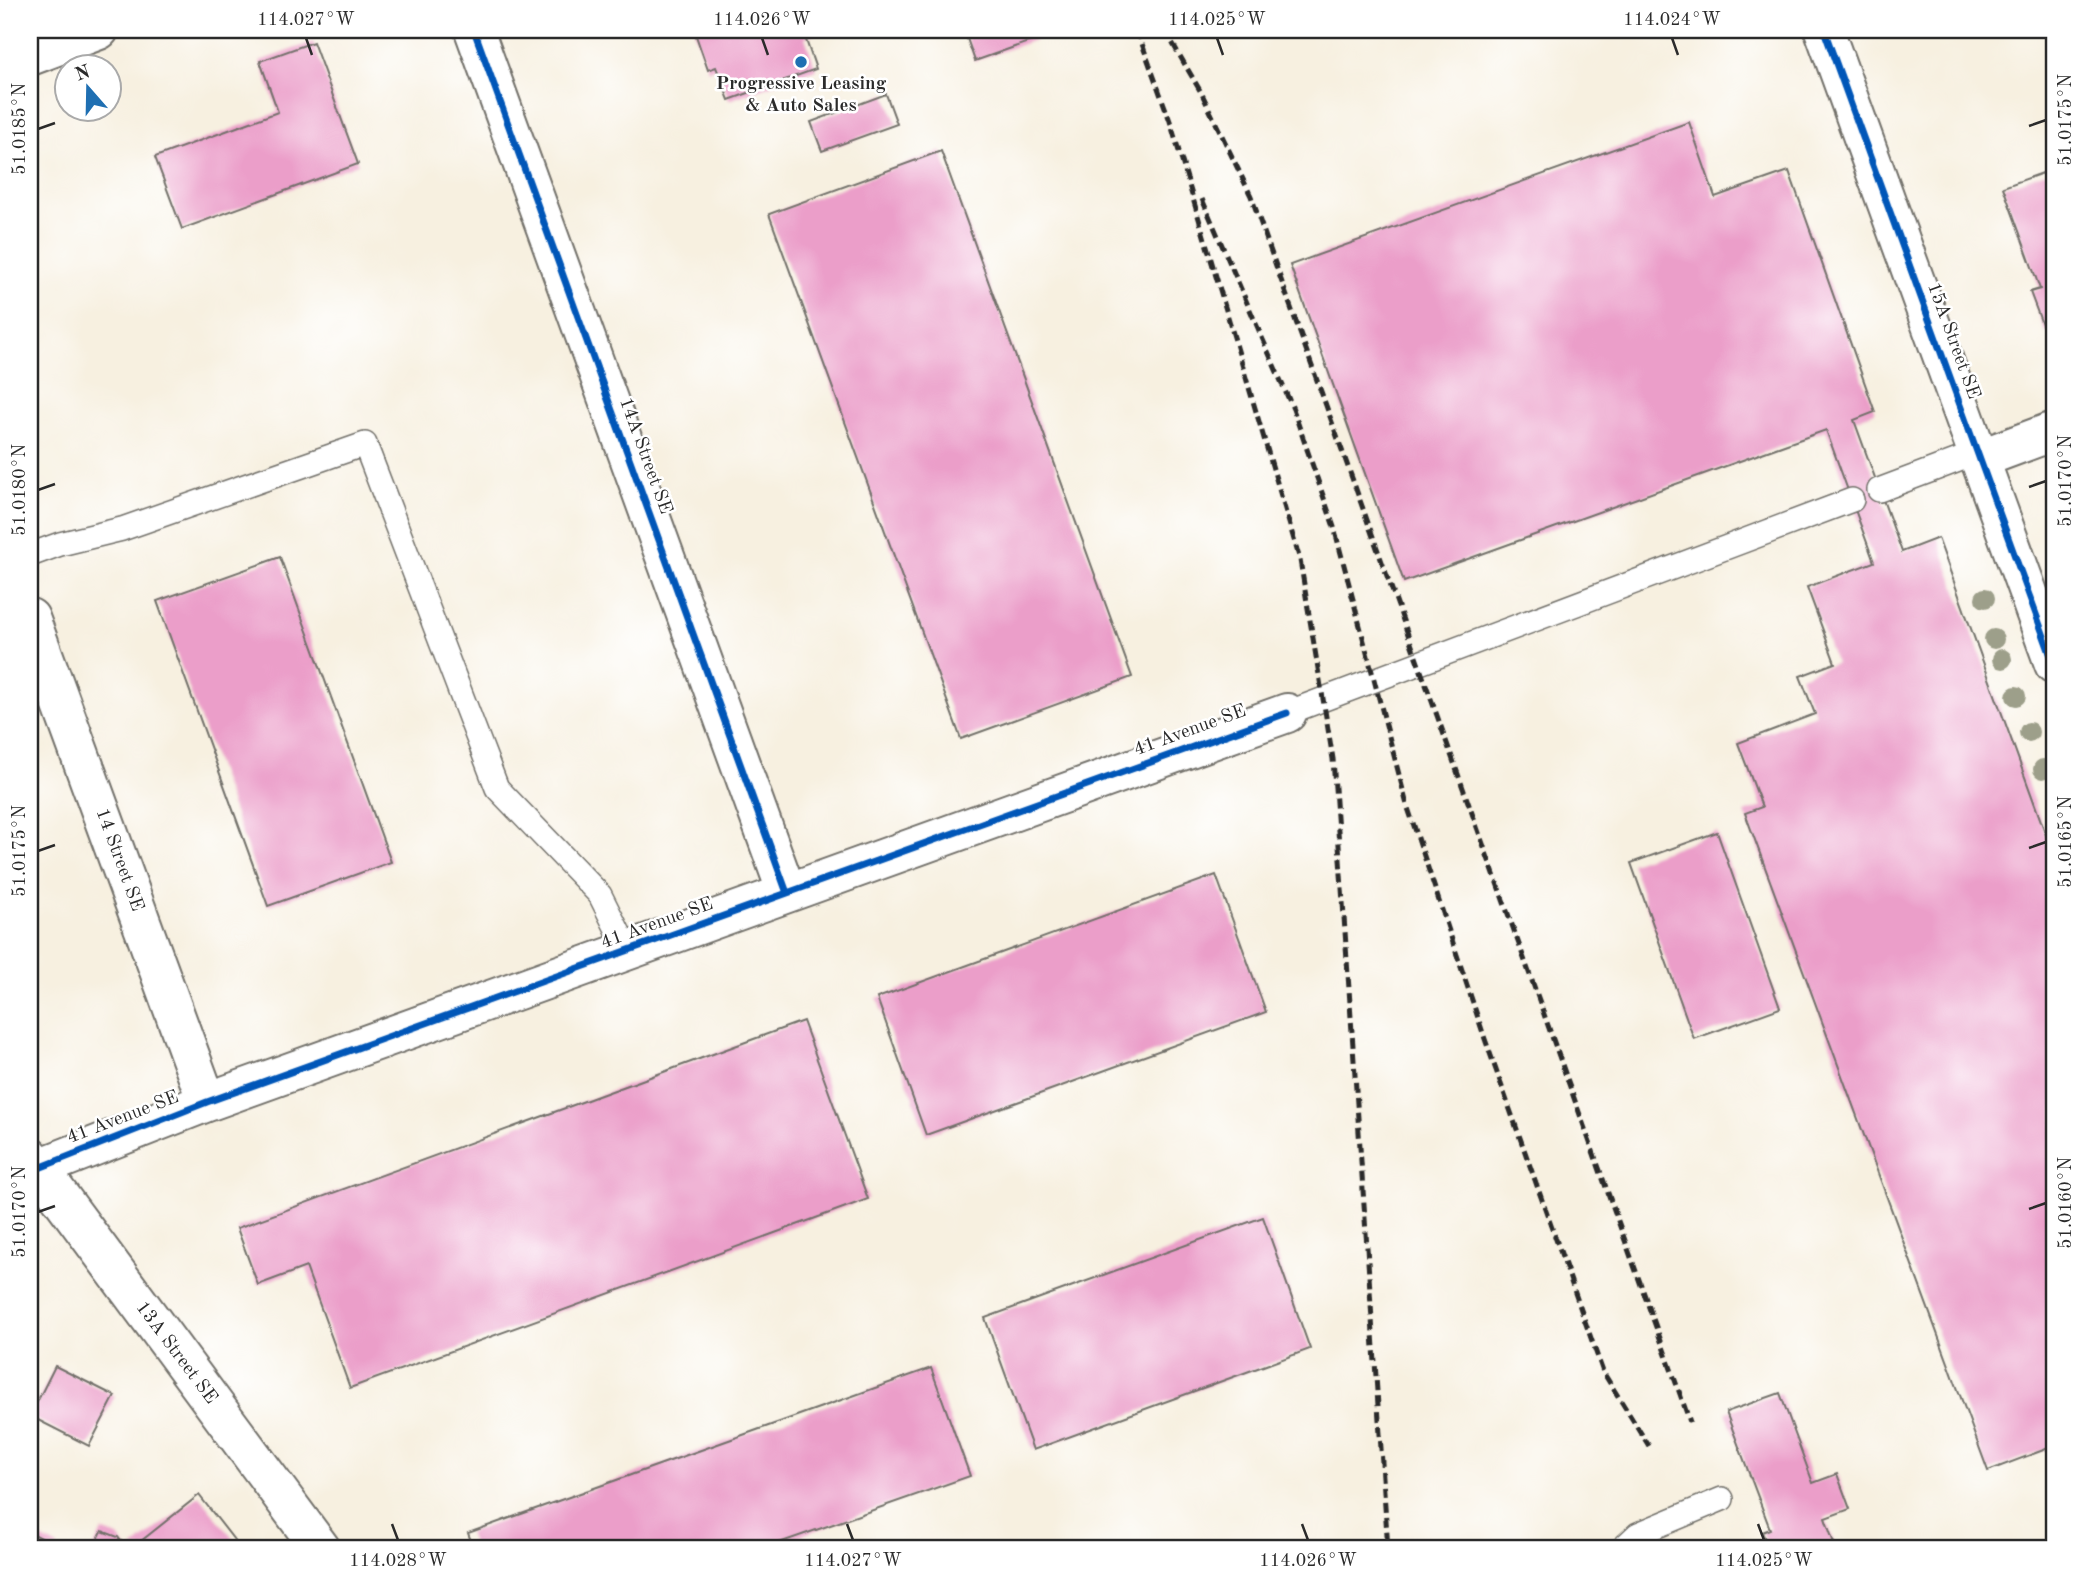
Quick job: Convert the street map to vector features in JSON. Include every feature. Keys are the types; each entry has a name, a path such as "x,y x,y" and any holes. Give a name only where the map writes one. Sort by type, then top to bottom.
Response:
{"street":[{"path":"30,55 99,30"},
{"name":"14A Street SE","path":"474,30 787,893"},
{"name":"15A Street SE","path":"1824,30 2054,664"},
{"path":"1978,456 2054,431"},
{"name":"14 Street SE","path":"30,618 207,1102"},
{"name":"41 Avenue SE","path":"33,1165 1287,713"},
{"name":"13A Street SE","path":"33,1165 321,1549"}],"lane":[{"path":"30,555 60,544 122,530 365,444 497,788 600,895 628,951"},
{"path":"1879,490 1978,456"},
{"path":"1287,713 1852,500"},
{"path":"1622,1549 1637,1534 1721,1499"}],"building":[{"path":"694,30 825,30 805,37 816,69 729,100 716,67 708,70"},
{"path":"964,30 1053,30 1054,33 975,61"},
{"path":"313,42 358,164 182,229 155,157 278,112 260,61"},
{"path":"886,94 897,124 822,151 811,122"},
{"path":"1689,122 1715,197 1789,171 1875,412 1854,420 1902,552 1938,538 2054,857 2054,1446 1988,1471 1745,813 1762,807 1738,743 1815,714 1800,676 1835,663 1807,587 1874,562 1826,430 1404,582 1290,265"},
{"path":"941,151 1132,677 961,739 769,214"},
{"path":"2054,169 2054,329 2045,332 2030,292 2040,289 2003,187"},
{"path":"280,557 391,862 268,906 157,601"},
{"path":"1717,832 1780,1008 1694,1039 1631,863"},
{"path":"1216,875 1266,1012 926,1135 877,998"},
{"path":"803,1021 868,1199 350,1388 306,1267 258,1285 237,1228"},
{"path":"1263,1217 1310,1349 1033,1450 985,1318"},
{"path":"55,1366 115,1396 89,1446 30,1416"},
{"path":"931,1368 970,1476 762,1549 474,1549 468,1533"},
{"path":"1780,1393 1813,1483 1837,1474 1850,1509 1825,1518 1836,1549 1769,1549 1762,1532 1770,1529 1726,1412"},
{"path":"199,1495 241,1549 131,1549"},
{"path":"102,1531 118,1537 127,1549 93,1549"},
{"path":"30,1532 58,1547 57,1549 30,1549"}],"railway":[{"path":"1137,30 1170,121 1300,560 1333,759 1388,1549"},
{"path":"1165,30 1202,94 1251,196 1690,1422"},
{"path":"1202,199 1293,409 1334,527 1407,805 1485,1039 1603,1372 1649,1446"}],"cycle path":[{"path":"474,30 787,893"},
{"path":"1824,30 2054,664"},
{"path":"39,1168 207,1102 1287,713"}],"place":[{"name":"Progressive Leasing & Auto Sales","path":"801,62"}]}
